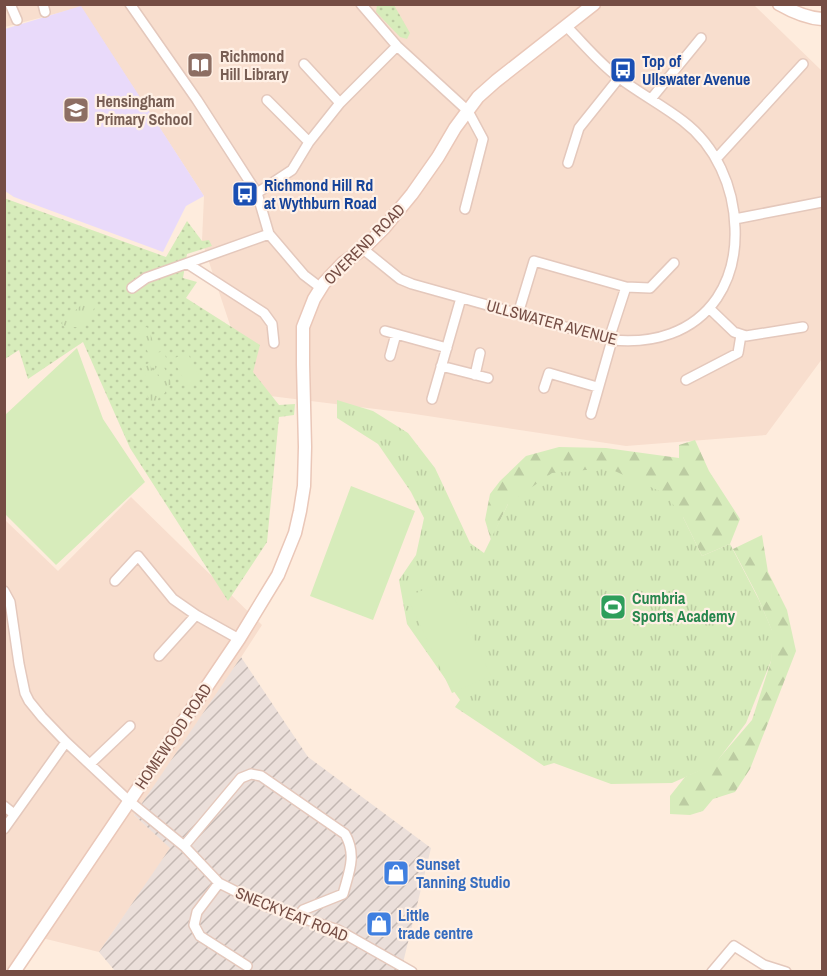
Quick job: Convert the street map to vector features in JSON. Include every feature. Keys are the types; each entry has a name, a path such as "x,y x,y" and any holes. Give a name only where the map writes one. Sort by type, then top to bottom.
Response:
{"street":[{"path":"10,4 17,20"},
{"path":"130,4 177,69 257,193 269,234 304,275 321,288"},
{"path":"361,4 397,46 468,111 483,139 465,209"},
{"name":"OVEREND ROAD","path":"304,486 303,327 314,299 343,263 363,249 384,228 412,194 478,97 594,4"},
{"path":"779,4 794,12 822,20"},
{"name":"ULLSWATER AVENUE","path":"363,249 400,279 412,284 611,340 641,341 668,335 696,321 710,308 726,283 734,253 733,205 728,183 716,159 706,144 684,122 619,78 566,26"},
{"path":"651,99 701,38"},
{"path":"257,193 291,171 309,141 340,103 397,46"},
{"path":"304,64 340,103"},
{"path":"716,159 803,64"},
{"path":"568,163 579,128 619,78"},
{"path":"267,100 309,141"},
{"path":"735,219 822,202"},
{"path":"132,288 146,278 269,234"},
{"path":"518,314 534,261 626,287 650,288 674,263"},
{"path":"188,264 264,313 272,324 274,343"},
{"path":"591,414 626,287"},
{"path":"432,399 461,298"},
{"path":"710,308 734,333 746,336 803,327"},
{"path":"385,331 447,348"},
{"path":"390,356 396,334"},
{"path":"686,380 738,353 741,334"},
{"path":"475,375 480,353"},
{"path":"441,366 488,378"},
{"path":"544,388 549,373 597,387"},
{"name":"HOMEWOOD ROAD","path":"14,972 239,639 278,575 295,533 304,486"},
{"path":"115,581 138,556 173,599 239,639"},
{"name":"SNECKYEAT ROAD","path":"4,591 10,602 25,693 42,717 66,742 129,801 184,846 219,883 263,905 338,930 412,972"},
{"path":"159,656 196,615"},
{"path":"90,764 130,726"},
{"path":"4,829 66,742"},
{"path":"184,846 241,778 251,774 261,776 345,834 351,844 352,861 343,894 303,910 298,917"},
{"path":"4,806 14,814"},
{"path":"219,883 197,912 194,925 200,936 246,966"},
{"path":"712,972 734,946 764,965 786,972"}],"shaded area":[{"path":"5,4 754,5 822,71 822,359 766,435 626,446 408,413 253,394 202,241 204,196 81,7 5,27"},
{"name":"Hensingham Primary School","path":"81,6 204,196 186,206 163,252 14,197 5,191 5,29"},
{"path":"131,497 262,625 197,725 134,815 171,848 99,952 38,937 15,972 4,971 4,519 58,571"},
{"path":"241,657 308,757 431,848 401,971 115,971 99,952 170,848 134,815"}],"green space":[{"path":"377,5 394,5 410,33 407,39 400,37 376,12"},
{"path":"4,198 166,257 187,221 202,241 209,240 212,246 187,254 183,278 197,282 186,298 260,345 253,372 279,405 295,404 294,415 279,417 267,542 228,601 130,448 83,342 28,379 19,350 5,359"},
{"path":"88,299 95,306 92,313 80,327 66,329 61,323"},
{"path":"147,327 154,343 158,341 162,350 157,353 159,355 164,353 167,360 162,363 172,384 165,387 165,393 155,404 149,400 147,394 157,386 151,387 141,367 149,363 156,377 159,376 138,331"},
{"path":"77,348 103,419 145,482 56,565 5,514 5,415"},
{"path":"187,352 201,379 187,386 173,359"},
{"path":"337,400 373,411 408,433 435,468 470,543 484,553 508,504 552,473 608,468 664,493 683,517 702,556 730,544 774,635 771,661 746,723 715,764 672,783 611,784 554,763 544,766 455,707 460,700 407,624 399,580 416,555 424,518 411,492 378,444 337,418"},
{"path":"695,440 709,471 740,519 730,544 702,556 683,517 508,504 491,540 485,520 490,494 526,456 559,447 606,448 679,458 679,445"},
{"path":"351,486 415,511 373,620 310,596"},
{"path":"762,535 768,572 787,610 796,651 750,769 735,792 713,799 703,811 690,815 670,814 670,796 685,777 715,763 752,720 771,661 772,631 757,595 733,549"},
{"path":"446,580 491,676 452,693 407,597"}],"place":[{"name":"Richmond Hill Library","path":"200,65"},
{"name":"Top of Ullswater Avenue","path":"623,70"},
{"name":"Hensingham Primary School","path":"76,110"},
{"name":"Richmond Hill Rd at Wythburn Road","path":"245,194"},
{"name":"Cumbria Sports Academy","path":"613,607"},
{"name":"Sunset Tanning Studio","path":"396,873"},
{"name":"Little trade centre","path":"379,924"}]}
